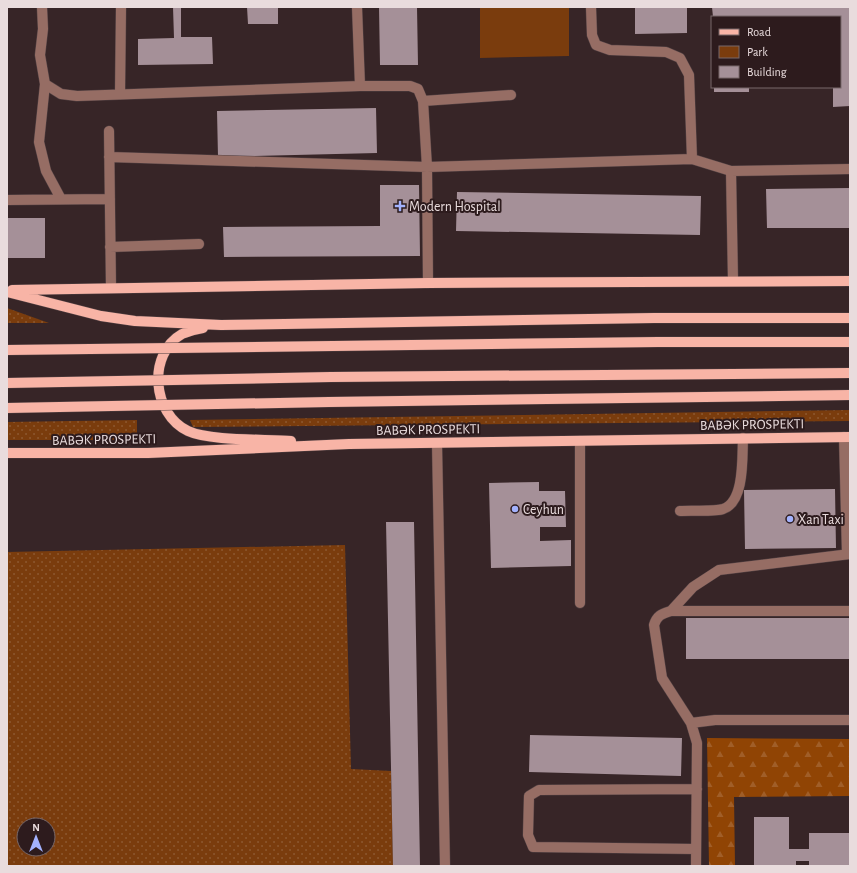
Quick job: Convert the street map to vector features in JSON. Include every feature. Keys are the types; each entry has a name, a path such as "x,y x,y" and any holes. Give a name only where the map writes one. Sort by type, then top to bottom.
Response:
{"main road":[{"path":"7,291 111,288 428,284 850,281"},
{"path":"7,291 77,312 108,317 135,321 221,325 654,318 850,318"},
{"path":"221,325 182,334 172,343 163,357 158,375 160,397 168,414 178,425 200,436 349,444"},
{"path":"7,350 658,342 850,342"},
{"path":"7,383 330,377 850,373"},
{"path":"7,408 850,395"},
{"name":"BABƏK PROSPEKTI","path":"7,453 148,453 349,444 847,437"}],"street":[{"path":"42,7 43,29 40,55 45,84 39,142 46,172 61,200"},
{"path":"120,94 121,7"},
{"path":"357,7 360,86"},
{"path":"591,7 592,35 596,46 610,50 666,52 680,58 689,75 692,159"},
{"path":"45,84 60,94 120,94 360,86 410,86 418,89 423,101 427,167 428,284"},
{"path":"423,101 510,95"},
{"path":"109,131 111,288"},
{"path":"109,157 427,167 692,159 731,170 850,169"},
{"path":"731,170 733,281"},
{"path":"7,200 110,199"},
{"path":"110,247 199,244"},
{"path":"671,612 693,587 720,570 849,554 847,437"},
{"path":"680,511 724,509 733,501 741,483 743,438"},
{"path":"580,441 580,603"},
{"path":"437,443 445,866"},
{"path":"696,866 697,743 691,723 662,678 654,625 656,618 662,614 671,612 850,610"},
{"path":"691,723 715,720 850,720"},
{"path":"696,849 533,847 528,835 529,796 539,790 697,789"}],"green space":[{"path":"480,7 569,7 569,56 480,58"},
{"path":"7,308 49,323 7,323"},
{"path":"850,410 850,421 193,427 190,420"},
{"path":"137,420 137,440 7,440 7,422"},
{"path":"345,545 351,769 391,771 393,866 7,866 7,552"},
{"path":"707,738 850,739 850,796 734,797 735,866 709,866"}],"building":[{"path":"173,7 181,7 181,37 212,37 213,64 138,65 138,39 174,38"},
{"path":"247,7 278,7 278,24 248,24"},
{"path":"379,7 417,7 418,65 380,65"},
{"path":"635,7 687,7 687,33 635,34"},
{"path":"712,7 850,7 850,106 833,107 833,88 841,88 841,16 713,16"},
{"path":"714,88 749,88 749,92 714,92"},
{"path":"376,108 377,153 218,157 217,111"},
{"name":"Modern Hospital","path":"380,185 419,185 420,256 224,257 223,227 380,226"},
{"path":"850,188 850,228 767,228 766,189"},
{"path":"457,192 701,196 700,235 456,231"},
{"path":"7,218 45,218 45,258 7,258"},
{"name":"Ceyhun","path":"539,482 539,491 565,491 566,527 540,527 540,541 571,540 571,566 491,568 489,483"},
{"name":"Xan Taxi","path":"835,489 836,548 745,549 744,490"},
{"path":"386,522 414,522 420,866 393,866"},
{"path":"686,618 850,618 850,659 686,659"},
{"path":"530,735 682,738 681,776 529,772"},
{"path":"754,817 789,817 789,849 809,849 809,833 850,833 850,866 809,866 809,861 796,861 796,866 754,866"}],"place":[{"name":"Modern Hospital","path":"400,206"},
{"name":"Ceyhun","path":"515,509"},
{"name":"Xan Taxi","path":"790,519"}]}
